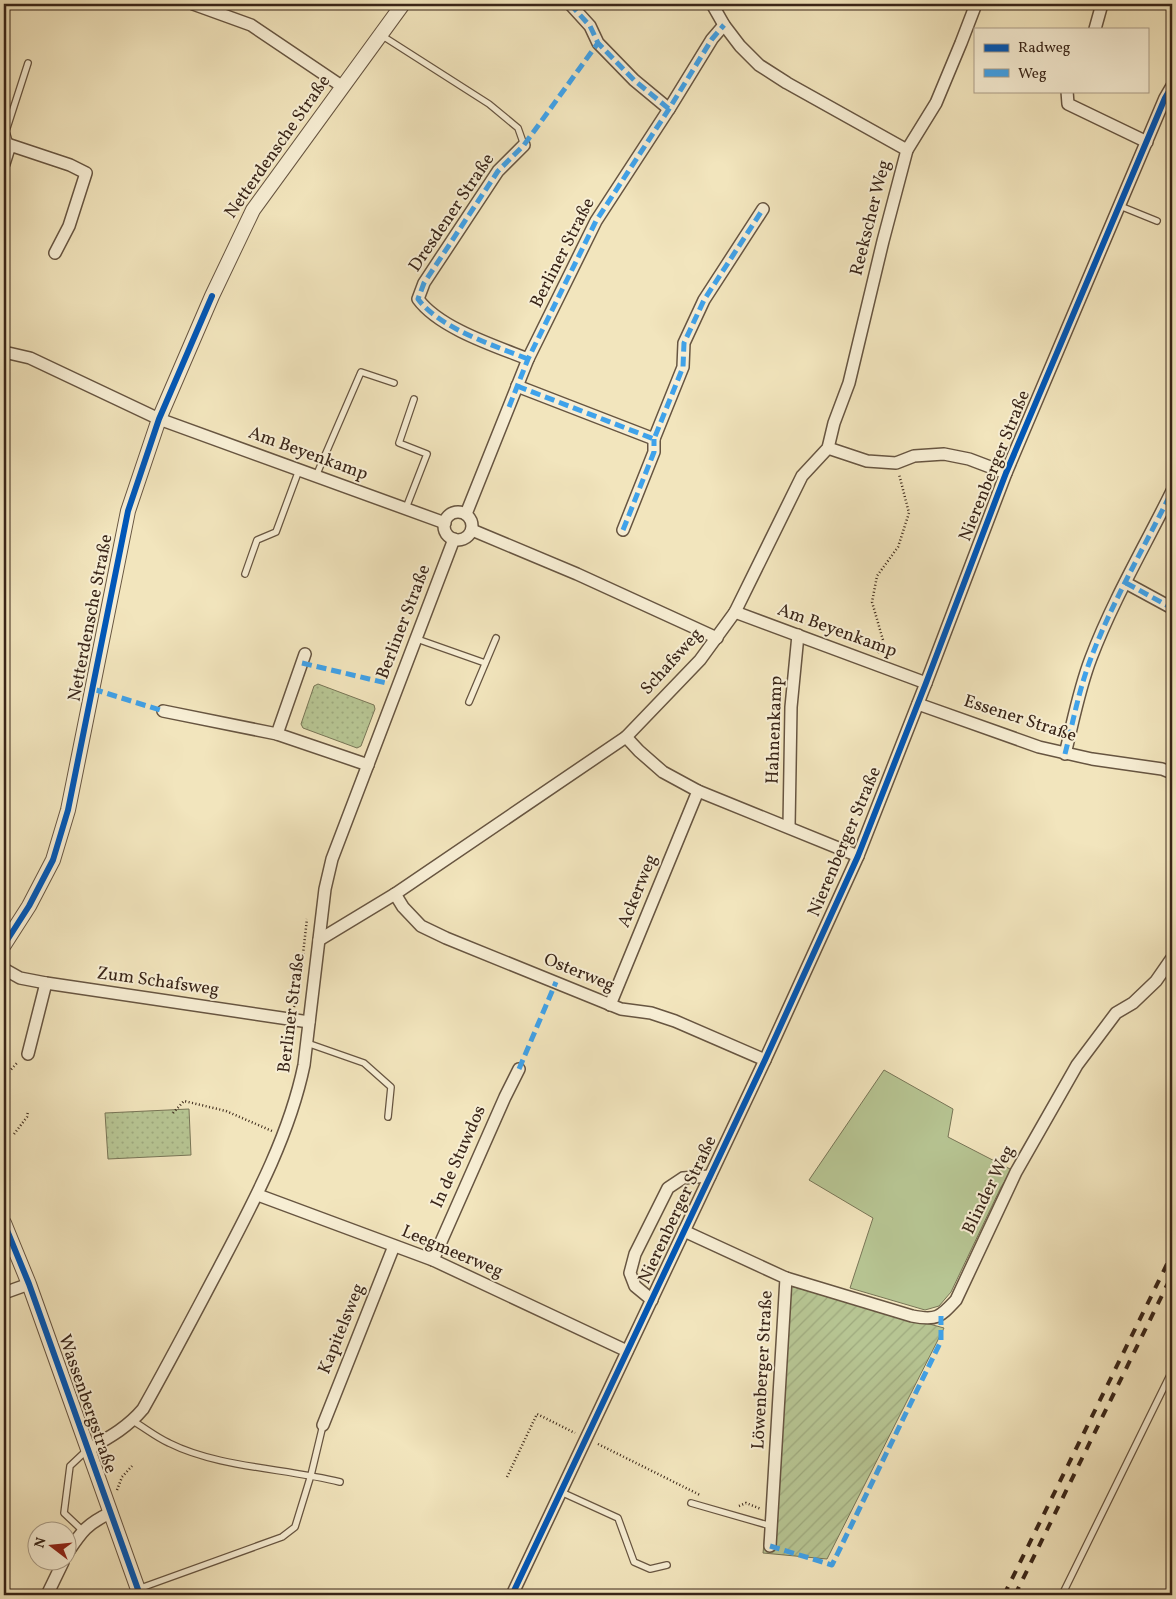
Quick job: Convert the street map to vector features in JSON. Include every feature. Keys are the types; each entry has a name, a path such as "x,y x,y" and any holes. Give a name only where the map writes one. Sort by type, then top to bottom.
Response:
{"street":[{"path":"193,4 215,7 251,24 343,87"},
{"name":"Netterdensche Straße","path":"4,945 53,860 68,810 128,511 159,419 212,296 253,210 403,4"},
{"path":"570,4 590,26 598,43 634,80 669,109"},
{"name":"Reekscher Weg","path":"712,4 724,25 740,46 759,65 787,83 907,150 849,382 834,423 828,448"},
{"path":"907,150 936,102 962,43 976,4"},
{"path":"1095,28 1102,4"},
{"name":"Berliner Straße","path":"466,514 528,359 596,221 712,39 724,25"},
{"name":"Nierenberger Straße","path":"512,1595 765,1060 858,856 1006,473 1148,142 1165,98 1172,86"},
{"path":"1067,92 1068,104 1148,142"},
{"path":"4,164 10,146 70,165 86,173 69,226 55,253"},
{"name":"Dresdener Straße","path":"524,146 498,172 483,193 424,283 418,299 424,308 453,327 528,359"},
{"path":"623,530 654,452 654,439 683,367 684,343 704,300 763,209"},
{"name":"Am Beyenkamp","path":"4,352 30,358 159,419 445,522"},
{"path":"517,386 654,439"},
{"path":"828,448 867,461 896,463 914,456 944,454 968,459 1006,473"},
{"name":"Schafsweg","path":"319,940 395,894 626,736 700,660 717,638 735,612 802,476 828,448"},
{"path":"1065,754 1079,695 1107,619 1172,491"},
{"path":"457,512 466,514 471,520 472,530 465,538 454,539 446,532 445,522 448,517 457,512"},
{"path":"472,530 586,577 717,638"},
{"name":"Berliner Straße","path":"87,1450 119,1432 133,1421 143,1409 258,1195 282,1136 299,1090 307,1043 325,889 332,859 454,539"},
{"path":"1126,583 1172,608"},
{"name":"Am Beyenkamp","path":"735,612 926,683"},
{"name":"Hahnenkamp","path":"789,827 791,707 798,635"},
{"path":"277,734 305,654"},
{"name":"Essener Straße","path":"918,704 1039,747 1065,754 1162,769 1172,773"},
{"path":"163,711 277,734 368,765"},
{"path":"626,736 639,751 663,772 698,791 858,856"},
{"name":"Ackerweg","path":"610,1005 698,791"},
{"name":"Osterweg","path":"395,894 403,907 421,926 446,938 610,1005 630,1011 651,1013 675,1021 765,1060"},
{"name":"Blinder Weg","path":"786,1278 912,1316 927,1319 941,1316 956,1300 1016,1172 1077,1065 1116,1013 1133,1003 1156,980 1172,958"},
{"name":"Zum Schafsweg","path":"4,969 20,978 46,983 309,1022"},
{"path":"28,1054 46,983"},
{"name":"In de Stuwdos","path":"433,1260 519,1069"},
{"path":"652,1300 635,1286 630,1273 635,1254 668,1188 683,1178 710,1176"},
{"name":"Leegmeerweg","path":"258,1195 433,1260 627,1351"},
{"name":"Wassenbergstraße","path":"4,1223 29,1284 139,1592"},
{"name":"Löwenberger Straße","path":"684,1231 786,1278 770,1546"},
{"name":"Kapitelsweg","path":"323,1425 394,1246"},
{"path":"4,1293 29,1284"},
{"path":"78,1536 82,1530 94,1521 110,1513"},
{"path":"47,1595 58,1572"}],"lane":[{"path":"381,35 489,104 518,128 524,146"},
{"path":"10,146 5,131 28,63"},
{"path":"1120,206 1157,221"},
{"path":"316,476 361,372 394,383"},
{"path":"406,508 427,454 399,443 414,399"},
{"path":"245,574 257,540 276,532 300,470"},
{"path":"469,702 496,638"},
{"path":"416,639 485,663"},
{"path":"307,1043 364,1063 391,1087 388,1117"},
{"path":"1062,1595 1172,1371"},
{"path":"133,1421 169,1443 193,1452 246,1464 311,1474 340,1482"},
{"path":"139,1592 282,1537 295,1527 323,1425"},
{"path":"82,1530 64,1513 70,1466 87,1450"},
{"path":"561,1492 618,1518 634,1562 650,1570 667,1565"},
{"path":"690,1503 771,1526"}],"path":[{"path":"874,664 883,640 872,602 877,576 898,547 909,513 896,463"},
{"path":"4,1077 11,1068 28,1054"},
{"path":"173,1113 184,1101 226,1111 282,1136"},
{"path":"14,1134 28,1111"},
{"path":"507,1477 536,1414 577,1434 574,1440"},
{"path":"586,1439 705,1497"},
{"path":"110,1513 122,1477 132,1466"},
{"path":"732,1504 740,1507 746,1503 772,1513"}],"green space":[{"path":"318,684 374,705 375,709 361,746 357,748 303,728 301,724 314,686"},
{"path":"884,1070 953,1109 948,1137 1012,1170 1001,1187 951,1292 939,1306 925,1310 850,1288 873,1218 809,1180"},
{"path":"189,1109 191,1155 108,1159 105,1113"},
{"path":"790,1286 944,1328 827,1559 763,1553"}],"railway":[{"path":"1004,1595 1172,1254"},
{"path":"1015,1595 1172,1275"}],"marked path":[{"path":"570,4 590,26 598,43 634,80 669,109"},
{"path":"509,407 528,359 596,221 712,39 724,25"},
{"path":"528,359 484,342 453,327 439,319 418,299 424,283 498,171 524,145 598,43"},
{"path":"517,386 654,439 683,367 684,343 704,300 763,209"},
{"path":"623,530 654,452 654,439"},
{"path":"1065,754 1076,706 1091,658 1119,594 1172,491"},
{"path":"1126,583 1172,608"},
{"path":"302,663 386,683"},
{"path":"93,689 163,711"},
{"path":"519,1069 556,982"},
{"path":"770,1546 832,1565 941,1341 941,1316"}],"cycle path":[{"path":"512,1595 765,1060 858,856 1006,473 1165,98 1172,86"},
{"path":"4,945 29,906 53,860 68,810 128,511 159,419 212,296"},
{"path":"4,1223 29,1284 140,1595"}]}
